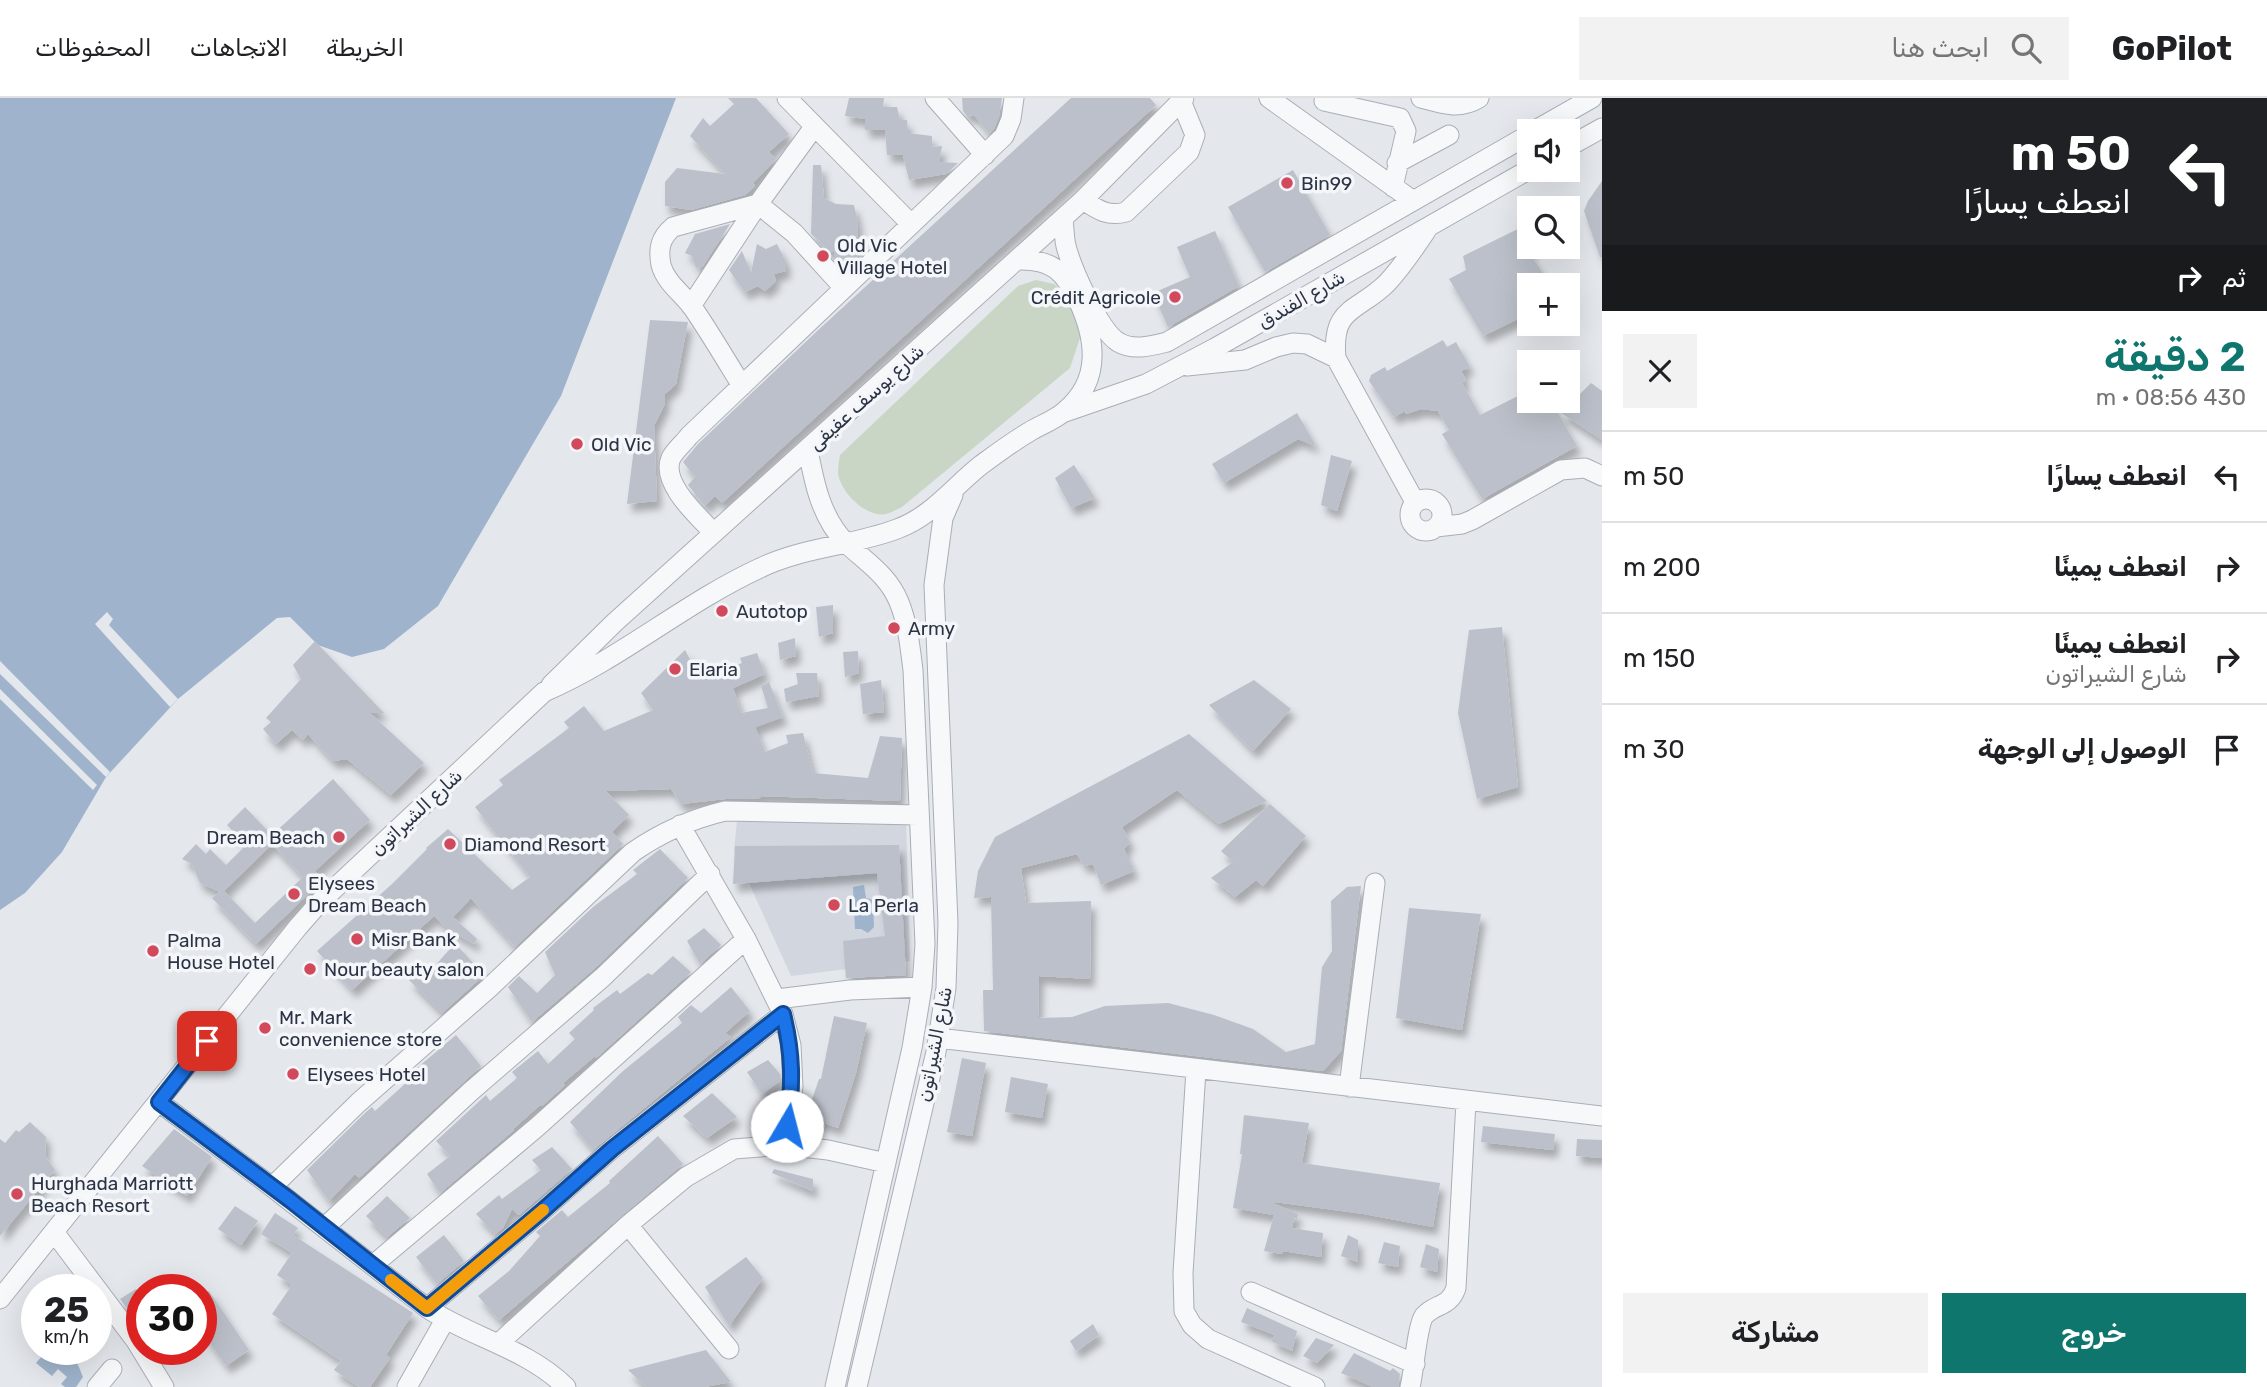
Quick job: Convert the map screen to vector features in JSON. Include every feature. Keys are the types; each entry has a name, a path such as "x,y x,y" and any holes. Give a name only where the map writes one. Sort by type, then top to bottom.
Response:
{"street":[{"path":"787,98 911,224"},
{"path":"935,98 985,155"},
{"path":"714,533 675,488 669,471 671,459 689,436 1004,136 1011,119 1014,98"},
{"path":"1269,98 1412,200"},
{"path":"1421,98 1464,106 1479,98"},
{"name":"شارع الفندق","path":"1555,119 1592,98"},
{"path":"1312,129 1325,99 1399,118 1406,131 1392,187"},
{"path":"1083,200 1103,213 1126,212 1189,152 1195,135 1183,100"},
{"name":"شارع يوسف عفيفى","path":"544,692 614,623 1083,200 1183,100"},
{"path":"691,306 758,204 814,127"},
{"path":"1580,140 1602,128"},
{"path":"1396,163 1449,135"},
{"name":"شارع الفندق","path":"1102,323 1118,342 1131,347 1167,342 1517,140"},
{"name":"شارع الفندق","path":"1065,412 1146,384 1517,176"},
{"path":"758,204 794,233 844,288"},
{"path":"742,386 691,306 668,280 662,267 659,247 664,234 673,227 758,204"},
{"path":"1063,218 1066,243 1077,286"},
{"path":"1415,502 1336,358 1335,342 1341,320 1384,285 1405,263 1430,225"},
{"name":"شارع الشيراتون","path":"1018,260 1033,259 1062,272 1077,286 1102,323"},
{"name":"شارع الشيراتون","path":"0,1299 320,902 544,692 579,677 722,587 761,567 803,552 899,529 921,517 997,453 1065,412 1080,395 1090,374 1093,355 1092,336 1077,286"},
{"path":"1178,367 1245,360 1276,346 1293,343 1307,344 1336,358"},
{"name":"شارع الشيراتون","path":"808,450 817,490 832,525 846,542 881,572 899,601 909,634 913,670 925,944 922,987 912,1048 835,1387"},
{"path":"1439,520 1438,504 1432,499 1423,498 1415,502 1410,509 1409,517 1413,525 1428,531 1439,520 1482,512 1561,470 1585,468 1602,477"},
{"name":"شارع الشيراتون","path":"857,1387 938,1038 946,988 948,956 934,584 943,518 957,486"},
{"path":"272,1187 358,1104 489,988 633,852 658,835 699,817 725,811 918,815"},
{"path":"680,825 746,939 780,1006 791,1045 793,1087 784,1145"},
{"path":"325,1227 470,1092 603,976 710,874"},
{"path":"1349,1087 1375,883"},
{"path":"373,1265 537,1127 746,939"},
{"path":"427,1308 780,1006 850,990 922,987"},
{"path":"938,1038 1602,1116"},
{"path":"1196,1070 1183,1273 1184,1311 1192,1325 1208,1339 1315,1387"},
{"path":"1410,1387 1419,1327 1423,1317 1446,1304 1453,1297 1456,1288 1466,1101"},
{"path":"159,1102 427,1308 445,1320 529,1358 566,1387"},
{"path":"499,1343 628,1225 686,1177 734,1149 784,1145 828,1150 886,1163"},
{"path":"628,1225 729,1349"},
{"path":"54,1232 136,1340 164,1387"},
{"path":"1251,1292 1415,1364"},
{"path":"413,1384 445,1320"},
{"path":"97,1387 111,1369"}],"shaded area":[{"name":"La Perla","path":"906,820 910,961 791,976 734,850 737,821"}],"green space":[{"path":"1036,280 1054,284 1065,293 1078,321 1080,338 1070,368 902,507 878,514 855,502 840,479 840,455 1018,286"}],"water":[{"path":"0,98 676,98 561,396 438,606 384,649 352,657 318,645 290,617 277,618 178,699 106,777 62,852 25,893 0,910"},
{"path":"864,885 866,898 873,900 874,927 868,933 855,929 853,887"},
{"path":"38,1365 77,1365 83,1377 76,1387 65,1387 61,1384 67,1377 58,1369 52,1376"}],"pier":[{"path":"107,612 113,619 109,625 178,699 170,707 95,624"},
{"path":"0,661 110,772 106,777 0,674"},
{"path":"0,689 97,785 93,790 0,699"}],"building":[{"path":"728,98 756,98 789,134 769,152 776,159 745,195 691,210 665,206 665,182 677,168 725,174 690,136 703,118 710,126 734,104"},
{"path":"849,98 884,98 883,107 897,107 900,120 907,120 908,133 932,136 932,147 942,146 939,162 958,163 946,174 909,180 903,155 887,155 885,130 865,130 865,119 845,116"},
{"path":"962,98 1002,98 994,129 989,133 974,115 967,116 963,111"},
{"path":"1071,98 1150,98 1156,105 722,503 715,496 705,506 688,485 695,477 683,462 698,444"},
{"path":"813,165 821,165 824,198 836,204 854,205 858,223 857,259 845,271 834,259 834,252 827,251 811,234"},
{"path":"1293,170 1330,235 1265,272 1228,207"},
{"path":"1602,181 1602,257 1600,257 1584,211"},
{"path":"730,224 703,266 696,268 692,256 685,253 695,234"},
{"path":"1517,229 1517,259 1533,259 1543,273 1517,273 1517,319 1483,336 1449,279 1466,270 1463,256"},
{"path":"1215,231 1239,286 1168,327 1153,293 1190,277 1177,247"},
{"path":"757,244 766,249 777,244 786,262 786,271 774,274 776,281 765,291 758,286 745,292 729,270 742,251 751,273"},
{"path":"650,320 688,322 676,384 665,394 665,404 654,426 657,501 627,504"},
{"path":"1443,340 1447,347 1456,342 1470,367 1461,371 1466,380 1462,383 1480,415 1517,396 1517,413 1558,413 1577,446 1482,499 1442,434 1449,430 1438,411 1421,409 1406,414 1405,411 1394,417 1369,381 1371,375 1385,367 1387,371"},
{"path":"1591,383 1602,391 1602,440 1561,413 1580,413 1580,394"},
{"path":"1297,413 1316,446 1298,439 1224,483 1212,464"},
{"path":"1331,455 1352,461 1337,511 1321,505"},
{"path":"1074,465 1095,498 1071,508 1055,478"},
{"path":"833,605 833,633 819,637 816,607"},
{"path":"1502,627 1518,787 1477,799 1458,713 1469,630"},
{"path":"795,638 796,656 780,660 778,643"},
{"path":"315,641 384,713 370,713 424,763 391,795 347,759 333,761 308,734 303,740 292,730 276,744 263,729 271,722 266,718 301,679 293,665"},
{"path":"685,650 700,678 742,663 740,658 757,653 765,674 733,688 741,713 768,708 761,686 769,682 783,717 755,727 765,752 788,743 786,735 803,733 813,773 868,778 880,736 902,738 900,801 760,796 761,798 681,804 671,789 606,791 629,815 612,832 623,844 515,947 471,898 453,917 477,939 474,944 448,929 434,916 352,990 317,951 448,829 512,890 530,877 475,807 503,785 499,780 569,728 564,722 584,706 604,731 653,710 641,693"},
{"path":"858,651 859,673 845,677 843,652"},
{"path":"796,673 817,673 819,696 786,702 784,689 798,684"},
{"path":"881,680 884,712 863,714 860,684"},
{"path":"1254,680 1291,709 1253,751 1209,705"},
{"path":"1189,734 1267,801 1219,824 1177,790 1122,827 1130,842 1124,849 1134,871 1101,885 1093,864 1084,866 1077,854 1021,868 1026,903 1091,901 1090,979 1039,976 1038,1018 1072,1017 1105,1006 1168,1003 1253,1029 1286,1052 1315,1044 1322,967 1332,951 1331,901 1347,887 1361,886 1341,1051 1323,1071 984,1031 983,990 993,990 991,897 974,898 978,871 995,837"},
{"path":"333,779 370,820 315,871 323,880 256,944 212,898 220,892 200,883 192,864 182,859 196,844 206,854 210,849 226,865 246,845 227,825 245,807 272,835","holes":["272,844 303,877 255,923 224,891"]},
{"path":"1270,804 1306,836 1263,886 1256,880 1235,897 1211,878 1233,862 1221,851"},
{"path":"899,845 906,975 846,978 843,941 885,936 877,873 733,884 735,846"},
{"path":"660,849 688,878 595,968 532,1022 508,987 519,976 537,993 555,975 545,952 593,907 637,874 633,870"},
{"path":"1409,908 1481,914 1462,1030 1396,1018"},
{"path":"704,928 721,945 700,964 687,941"},
{"path":"455,943 484,975 442,1013 409,980 430,965 433,968"},
{"path":"673,956 691,972 596,1058 595,1056 563,1083 565,1085 542,1106 440,1193 427,1174 450,1156 436,1141 486,1095 490,1101 517,1078 512,1072 538,1051 548,1064 575,1039 569,1033 594,1010 593,1008 617,990 620,994 648,973 652,975"},
{"path":"731,987 750,1011 725,1033 731,1037 593,1150 570,1122 623,1071 682,1023 678,1017 691,1005 701,1013"},
{"path":"834,1016 867,1023 856,1073 838,1128 806,1117 821,1079"},
{"path":"456,1035 481,1066 359,1178 355,1174 329,1201 307,1170 366,1112 372,1107 375,1111 407,1082 404,1079"},
{"path":"962,1058 986,1063 972,1136 947,1132"},
{"path":"768,1060 780,1074 780,1081 762,1094 747,1072"},
{"path":"1011,1077 1048,1084 1042,1118 1005,1112"},
{"path":"712,1093 737,1117 707,1138 683,1116"},
{"path":"1244,1115 1309,1123 1302,1163 1440,1183 1433,1227 1275,1202 1298,1214 1297,1219 1294,1218 1292,1228 1323,1233 1321,1257 1264,1251 1274,1215 1233,1208 1242,1154"},
{"name":"Hurghada Marriott Beach Resort","path":"30,1122 46,1137 45,1156 55,1170 0,1236 0,1139 5,1143 16,1130 19,1132"},
{"path":"1483,1126 1555,1134 1553,1150 1481,1142"},
{"path":"174,1129 212,1157 187,1196 142,1166"},
{"path":"658,1136 683,1164 499,1320 478,1296 509,1271 540,1236 536,1232 562,1210 568,1217 610,1183 609,1181"},
{"path":"1577,1139 1602,1140 1602,1158 1576,1156"},
{"path":"552,1147 572,1169 519,1215 512,1209 503,1228 495,1234 476,1214 499,1195 502,1199 541,1170 532,1160"},
{"path":"774,1169 813,1179 813,1191 772,1173"},
{"path":"387,1196 410,1218 387,1237 366,1216"},
{"path":"235,1206 258,1221 241,1245 218,1229"},
{"path":"275,1213 298,1228 293,1235 413,1313 386,1355 390,1358 370,1387 359,1387 334,1370 341,1361 272,1314 292,1285 277,1275 292,1253 261,1234"},
{"path":"444,1235 464,1261 437,1284 416,1257"},
{"path":"1348,1235 1358,1240 1358,1262 1341,1256"},
{"path":"1384,1242 1400,1246 1398,1267 1378,1263"},
{"path":"1426,1244 1439,1249 1437,1272 1420,1267"},
{"path":"746,1257 763,1278 729,1326 705,1287"},
{"path":"126,1295 126,1307 120,1299"},
{"path":"217,1303 249,1350 226,1366 217,1353"},
{"path":"1247,1308 1297,1331 1292,1351 1271,1341 1275,1335 1241,1322"},
{"path":"1093,1324 1099,1335 1076,1351 1070,1341"},
{"path":"1316,1338 1334,1345 1317,1363 1303,1356"},
{"path":"706,1350 731,1382 704,1387 646,1387 628,1370"},
{"path":"1354,1353 1390,1371 1393,1368 1400,1374 1398,1387 1373,1387 1341,1373"}],"slow traffic":[{"path":"391,1280 427,1308 543,1210"}],"place":[{"name":"Bin99","path":"1287,183"},
{"name":"Old Vic Village Hotel","path":"823,256"},
{"name":"Crédit Agricole","path":"1175,297"},
{"name":"Old Vic","path":"577,444"},
{"name":"Autotop","path":"722,611"},
{"name":"Army","path":"894,628"},
{"name":"Elaria","path":"675,669"},
{"name":"Dream Beach","path":"339,837"},
{"name":"Diamond Resort","path":"450,844"},
{"name":"Elysees Dream Beach","path":"294,894"},
{"name":"La Perla","path":"834,905"},
{"name":"Misr Bank","path":"357,939"},
{"name":"Palma House Hotel","path":"153,951"},
{"name":"Nour beauty salon","path":"310,969"},
{"name":"Mr. Mark convenience store","path":"265,1028"},
{"name":"Elysees Hotel","path":"293,1074"},
{"name":"Hurghada Marriott Beach Resort","path":"17,1194"}],"route":[{"path":"207,1041 159,1102 290,1200 427,1308 612,1149 783,1014 791,1045 793,1087 787,1126"}]}
